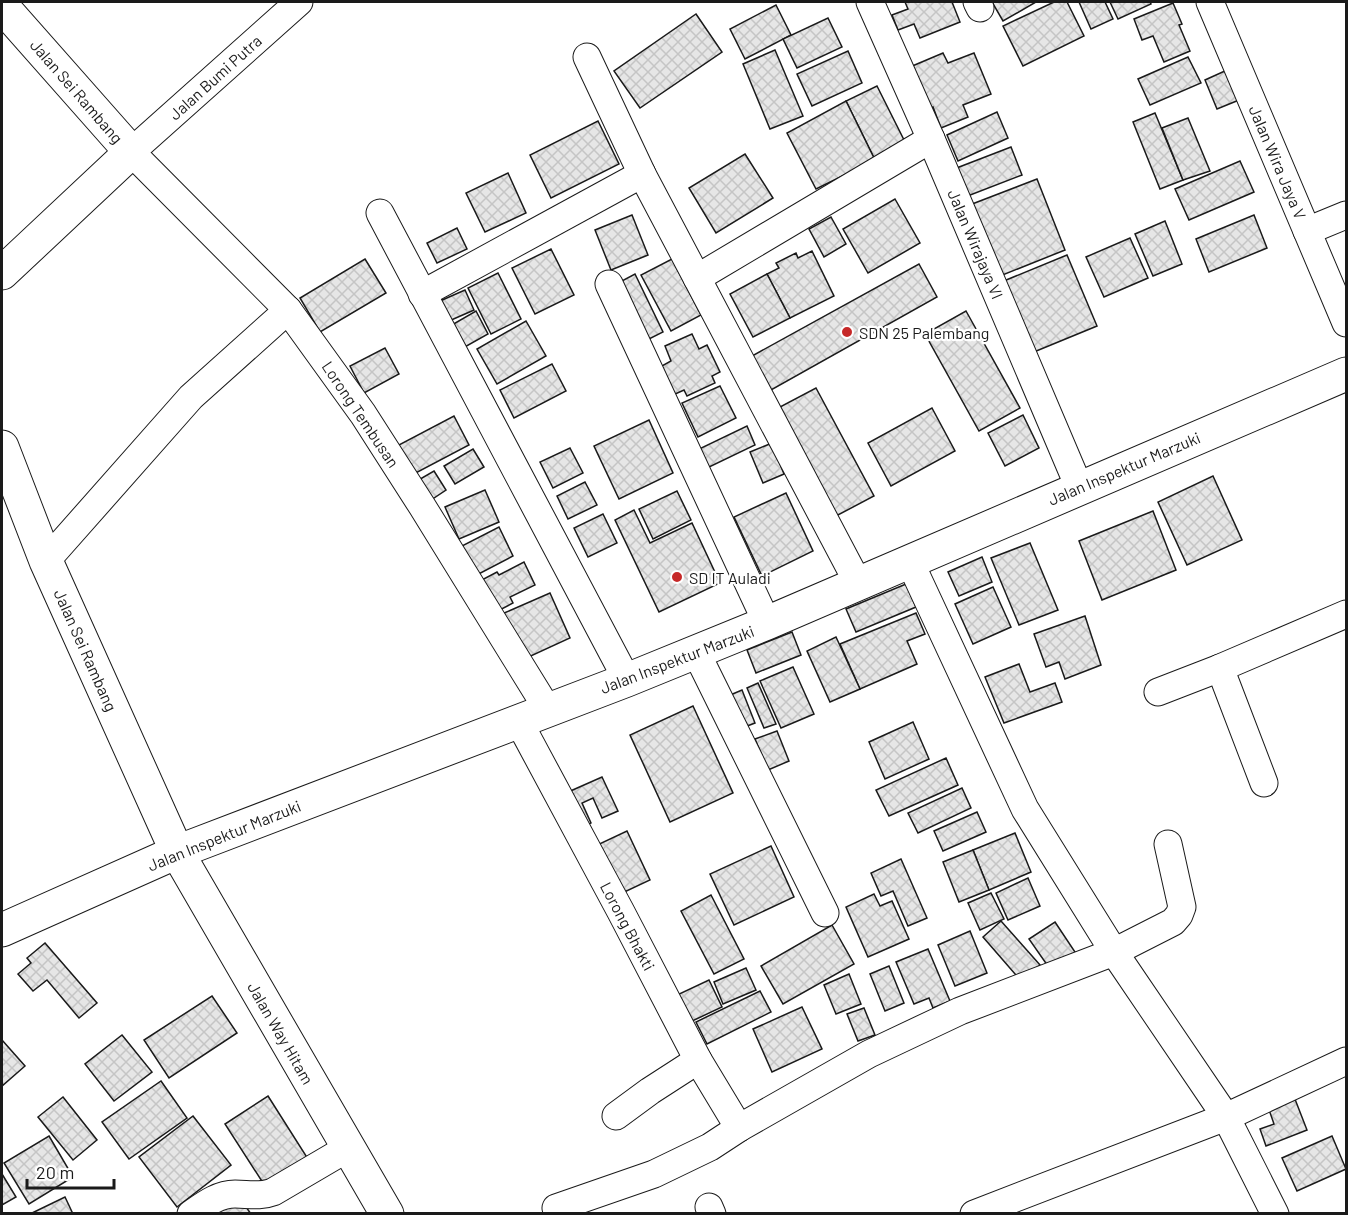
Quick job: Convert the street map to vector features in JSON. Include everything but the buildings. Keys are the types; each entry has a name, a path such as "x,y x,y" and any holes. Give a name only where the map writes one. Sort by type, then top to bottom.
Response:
{"street":[{"name":"Jalan Bumi Putra","path":"131,152 299,2"},
{"name":"Jalan Wirajaya VI","path":"870,2 1080,487"},
{"name":"Jalan Wira Jaya V","path":"1210,2 1347,323"},
{"name":"Jalan Sei Rambang","path":"2,6 131,152 2,273"},
{"path":"587,57 642,174 859,585"},
{"path":"697,278 931,139"},
{"name":"Lorong Tembusan","path":"131,152 288,310 369,423 441,536 533,716"},
{"path":"422,294 642,174"},
{"path":"380,213 627,680"},
{"path":"1307,231 1347,215"},
{"path":"609,284 767,624"},
{"path":"46,561 191,397 288,310"},
{"name":"Jalan Inspektur Marzuki","path":"2,930 177,852 767,624 1080,487 1346,376"},
{"name":"Jalan Sei Rambang","path":"2,447 46,561 177,852"},
{"path":"910,562 1025,809 1114,952 1226,1117 1275,1214"},
{"path":"1158,692 1347,614"},
{"path":"696,652 825,913"},
{"path":"1220,668 1264,783"},
{"name":"Lorong Bhakti","path":"533,716 621,912 698,1060 739,1128"},
{"path":"556,1208 654,1174 710,1147 869,1054 960,1011 1114,952 1173,922 1182,907 1168,844"},
{"name":"Jalan Way Hitam","path":"177,852 387,1214"},
{"path":"616,1116 698,1060"},
{"path":"974,1214 1226,1117 1347,1061"},
{"path":"191,1214 204,1204 225,1195 260,1195 273,1192 348,1148"}],"place":[{"name":"SDN 25 Palembang","path":"847,332"},
{"name":"SD IT Auladi","path":"677,577"}]}
